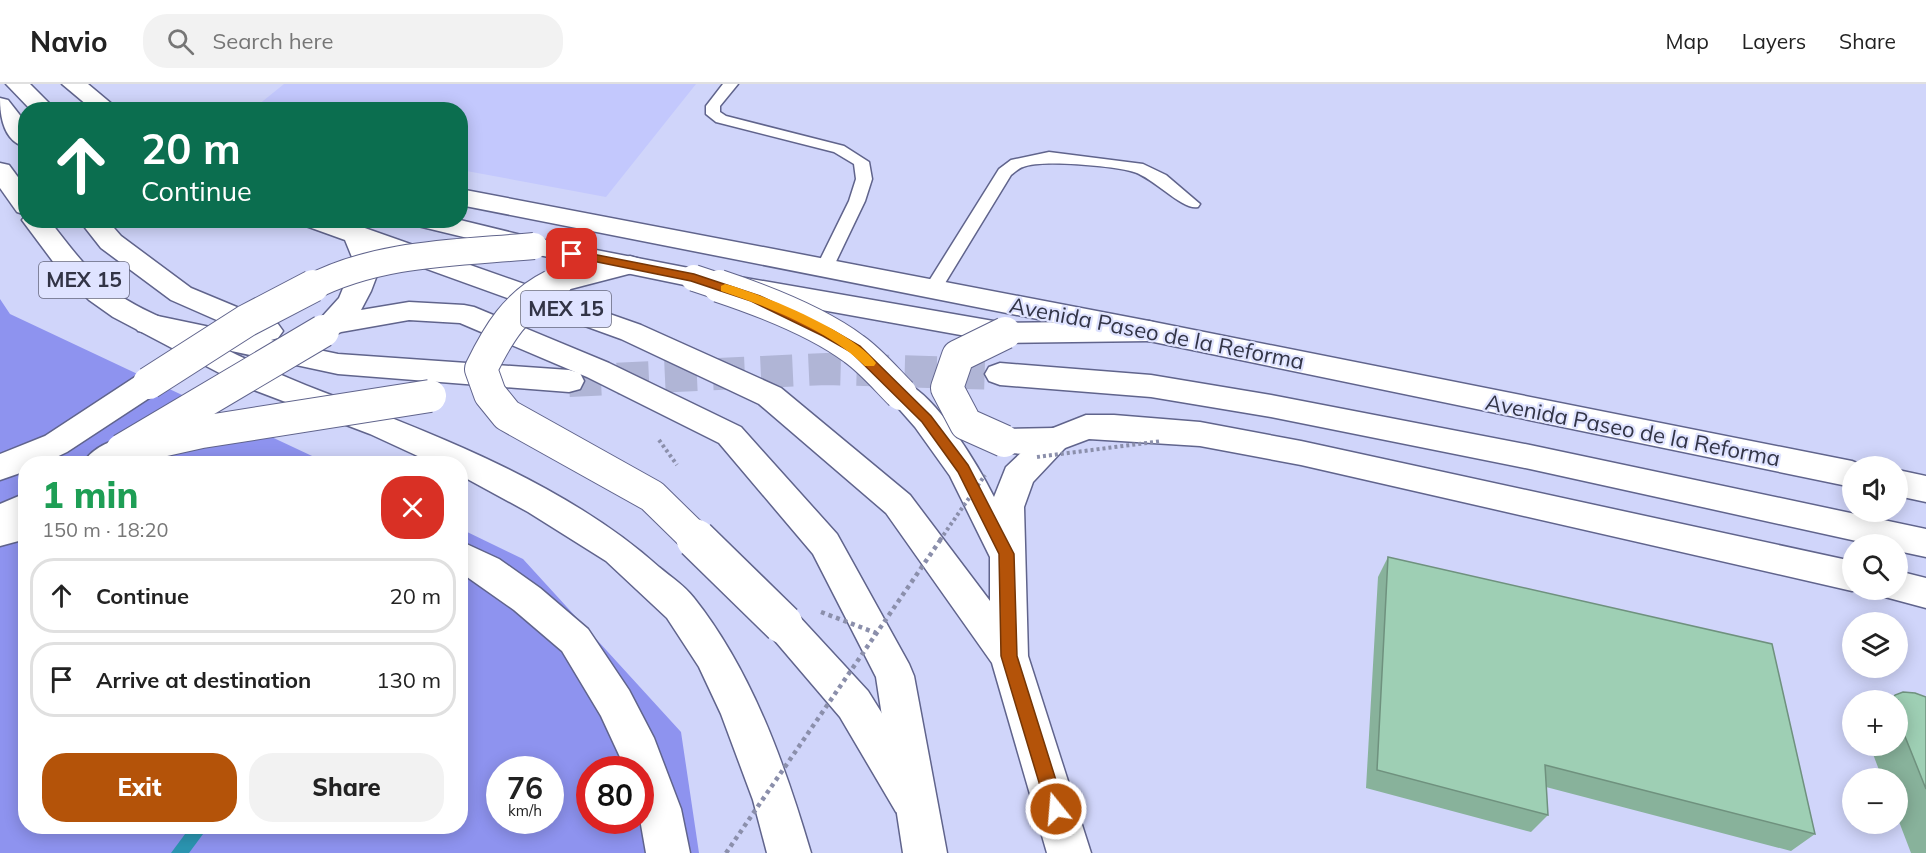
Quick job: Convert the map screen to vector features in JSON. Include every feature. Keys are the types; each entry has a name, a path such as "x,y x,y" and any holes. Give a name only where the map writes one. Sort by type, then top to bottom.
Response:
{"main road":[{"path":"17,84 36,102"},
{"path":"73,84 97,102"},
{"path":"0,105 18,129"},
{"path":"0,170 18,196"},
{"name":"Avenida Paseo de la Reforma","path":"468,199 1149,331 1842,472"},
{"name":"MEX 15","path":"42,228 73,269 99,294 148,324 257,379 381,426 449,456"},
{"path":"99,228 111,242 181,294 231,316 307,346 357,357 451,371"},
{"name":"MEX 15","path":"337,228 631,332 770,396 898,504 1009,656 1069,853"},
{"path":"460,228 534,246 694,278 1005,333 1149,331"},
{"path":"112,456 328,327 361,288 368,262 356,235"},
{"path":"28,456 56,444 246,321 336,274 400,258 534,246"},
{"path":"630,265 559,283 529,300 510,319 493,344 481,369 490,394 507,415 652,495 783,624 854,704 915,804"},
{"path":"694,278 755,298 828,333 855,349 926,419 963,469 1006,554"},
{"path":"328,327 409,311 464,314 598,370 730,435 825,544 895,676 925,853"},
{"path":"114,456 202,432 430,396 569,381 338,364 148,324"},
{"path":"1005,333 958,356 947,388 966,424 1016,450 1054,440 1086,428 1114,427 1200,434 1301,453 1842,574"},
{"name":"Avenida Paseo de la Reforma","path":"1000,374 1151,386 1271,406 1530,457 1926,543"},
{"path":"1009,656 1007,507 1018,476 1054,440"},
{"path":"0,468 18,460"},
{"name":"MEX 15","path":"468,464 540,503 618,551 680,608 712,655 740,711 774,800 789,853"},
{"path":"1908,485 1926,489"},
{"path":"0,520 18,510"},
{"path":"0,532 18,527"},
{"path":"468,559 486,569 527,599 575,640 615,703 640,751 660,809 668,853"},
{"path":"1908,588 1926,593"}],"lane":[{"path":"731,84 713,106 713,114 721,119 839,150 861,162 864,179 825,268"},
{"path":"933,289 1005,172 1017,163 1050,157 1137,167 1161,178 1192,204"}],"path":[{"path":"1016,450 1162,441"},
{"path":"726,853 988,472"}],"shaded area":[{"path":"284,84 696,84 606,197 468,171 468,102 262,102"},
{"path":"0,299 10,314 312,456 18,456 18,834 468,834 468,532 523,559 681,732 699,853 0,853"}],"building":[{"path":"1388,557 1772,644 1815,834 1545,765 1548,815 1377,770"},
{"path":"1908,692 1926,697 1926,789 1908,744"}],"waterway":[{"path":"179,853 194,834"}],"tunnel":[{"path":"569,381 827,369 1000,374"}],"slow traffic":[{"path":"725,288 755,298 828,333 855,349 870,363"}],"route":[{"path":"572,254 694,278 755,298 828,333 855,349 926,419 963,469 1006,554 1009,656 1056,809"}]}
